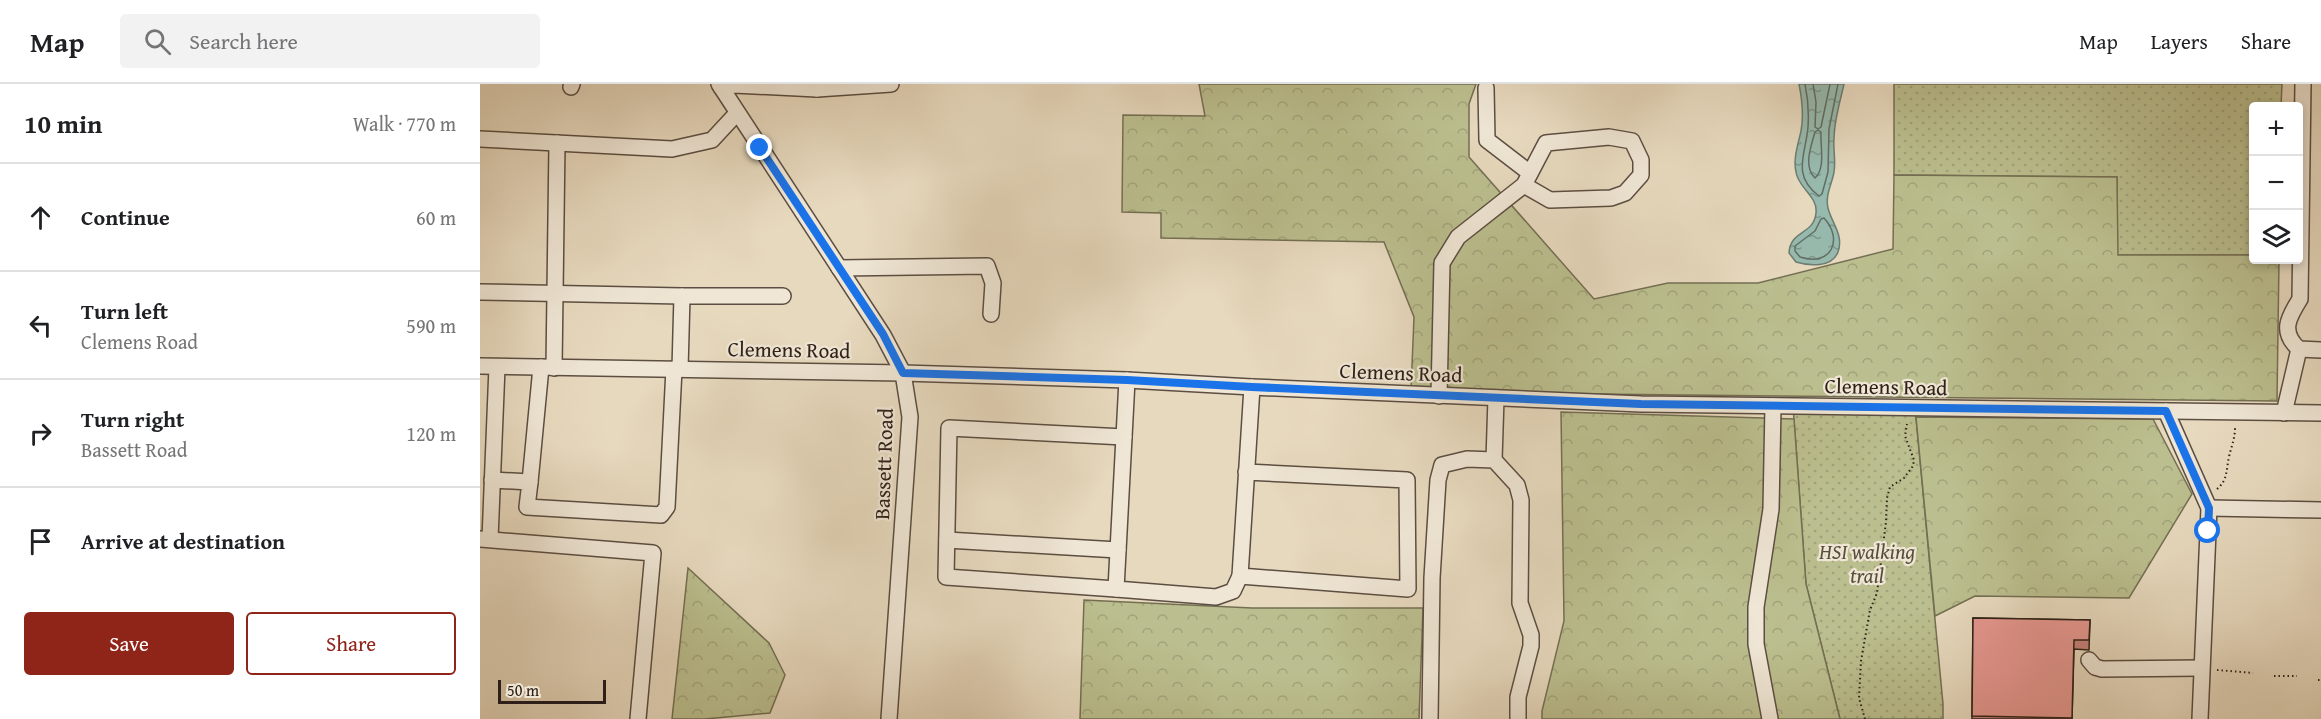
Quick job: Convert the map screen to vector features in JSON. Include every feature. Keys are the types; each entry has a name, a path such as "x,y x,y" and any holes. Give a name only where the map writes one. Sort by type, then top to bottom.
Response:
{"street":[{"path":"720,85 817,87 891,84"},
{"path":"2303,84 2300,299 2292,311 2286,328 2290,340 2298,349 2321,350"},
{"name":"Bassett Road","path":"720,85 887,340 903,373 910,417 889,719"},
{"path":"1439,396 1442,264 1458,237 1527,179 1546,143 1609,137 1632,141 1641,160 1641,175 1625,193 1611,198 1550,200 1527,179 1487,140 1486,88"},
{"path":"480,139 672,149 712,140 737,113"},
{"path":"557,143 556,294 527,507 661,515 667,507 682,296"},
{"path":"838,268 987,266 993,283 991,315"},
{"path":"480,292 783,296"},
{"path":"2284,413 2298,349"},
{"name":"Clemens Road","path":"480,366 903,373 1127,380 1641,404 2321,413"},
{"path":"497,367 487,534 653,553 638,719"},
{"path":"1116,589 1127,380"},
{"path":"1124,437 949,428 946,577 1216,597 1233,591 1240,576 1252,387"},
{"path":"1496,398 1494,460 1517,485 1521,500 1520,603 1531,635 1531,645 1518,697 1518,719"},
{"path":"1770,719 1756,644 1756,607 1771,509 1773,406"},
{"path":"2166,411 2209,508 2207,669 2200,719"},
{"path":"1430,719 1432,578 1438,480 1442,465 1467,459 1494,460"},
{"path":"1240,576 1408,589 1407,480 1246,472"},
{"path":"492,480 530,482"},
{"path":"2209,508 2321,510"},
{"path":"947,540 1118,550"},
{"path":"2089,660 2095,667 2102,669 2207,669"}],"path":[{"path":"1864,719 1859,698 1861,662 1870,610 1877,593 1887,498 1890,487 1904,478 1913,466 1914,460 1905,436 1906,424"},
{"path":"2214,491 2224,484 2235,439 2235,428"},
{"path":"2207,669 2253,673"},
{"path":"2274,676 2297,676"}],"green space":[{"path":"1199,84 1476,84 1469,104 1469,157 1594,299 1668,283 1758,283 1893,249 1894,175 2117,177 2118,255 2249,255 2249,264 2279,264 2277,401 1411,390 1414,317 1384,242 1161,238 1161,213 1122,212 1123,115 1205,116"},
{"path":"1894,84 2282,84 2281,102 2249,102 2249,255 2117,255 2117,177 1894,175"},
{"name":"HSI walking trail","path":"1793,406 1915,408 1943,719 1840,719 1806,584"},
{"path":"1561,412 1794,419 1806,584 1840,719 1542,719 1564,621"},
{"path":"1916,417 2153,419 2192,494 2129,598 1975,596 1935,616"},
{"path":"688,568 769,643 785,675 770,713 705,719 672,719"},
{"path":"1084,600 1252,608 1423,608 1419,719 1080,719"}],"water":[{"path":"1799,84 1844,84 1835,125 1835,168 1827,199 1840,240 1835,257 1831,261 1820,264 1796,262 1789,253 1793,240 1811,225 1816,213 1814,202 1800,183 1795,167 1802,119"}],"building":[{"path":"1973,618 2090,620 2089,640 2074,640 2072,718 1972,716"}],"route":[{"path":"760,148 887,340 903,373 1127,380 1641,404 2166,411 2177,441 2209,508 2208,531"}]}
